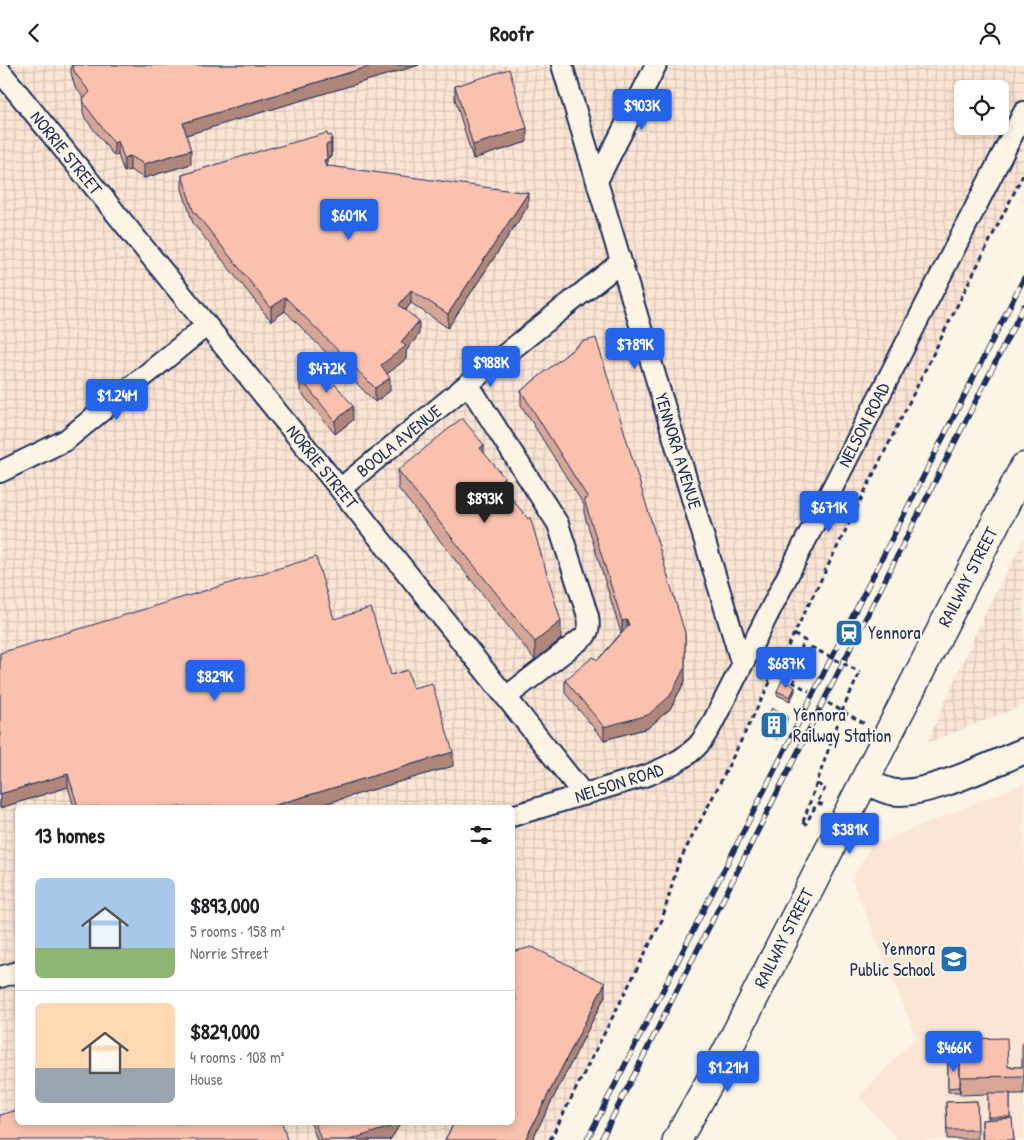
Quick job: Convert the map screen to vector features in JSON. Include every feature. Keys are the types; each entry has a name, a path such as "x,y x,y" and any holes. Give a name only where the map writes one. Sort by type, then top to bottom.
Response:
{"main road":[{"name":"RAILWAY STREET","path":"677,1140 726,1053 1024,467"}],"street":[{"name":"YENNORA AVENUE","path":"562,65 742,665"},
{"path":"597,181 656,65"},
{"name":"NORRIE STREET","path":"0,71 340,489 584,795"},
{"name":"NELSON ROAD","path":"515,815 648,775 685,757 700,743 711,726 1024,112"},
{"name":"BOOLA AVENUE","path":"340,489 620,262"},
{"path":"0,473 66,440 207,325"},
{"path":"468,384 558,524 589,624 589,631 585,636 506,697"},
{"path":"865,779 890,792 903,793 931,787 1024,751"},
{"path":"0,977 15,973"}],"path":[{"path":"550,1140 662,920 678,864 1024,173"},
{"path":"794,634 805,641 785,678 809,691"},
{"path":"793,683 811,647 860,672 842,711 803,822 806,824 825,788 817,784"},
{"path":"828,703 861,722"},
{"path":"817,803 825,805"}],"shaded area":[{"path":"0,65 1024,65 1024,175 678,864 662,920 550,1140 0,1140"},
{"path":"1024,539 1024,705 927,743 982,619"},
{"name":"Yennora Public School","path":"1024,783 1024,1140 899,1140 859,1097 916,1037 852,880 871,846"}],"building":[{"path":"72,65 374,65 183,123 191,150 144,164 130,156 124,158 118,141 114,143 85,105 83,99 90,92 75,73"},
{"path":"509,69 527,128 473,145 455,86"},
{"path":"327,133 328,136 331,135 332,139 330,139 331,143 326,145 327,159 324,160 326,167 528,193 448,314 411,290 399,305 419,321 401,342 406,346 381,365 390,378 375,388 285,297 271,308 193,210 182,175 273,147"},
{"path":"596,338 685,633 685,667 670,696 648,715 604,727 565,680 593,657 598,660 629,625 627,620 622,621 584,499 588,498 521,391 582,342"},
{"path":"314,367 331,388 335,384 353,406 335,421 300,378"},
{"path":"462,418 484,445 480,448 504,477 499,482 528,519 530,517 561,621 535,642 398,470"},
{"path":"316,557 334,619 371,608 391,675 408,670 413,688 432,683 453,752 276,805 77,805 68,774 0,794 0,653"},
{"path":"782,680 795,687 790,697 777,691"},
{"name":"Yennora Railway Station","path":"772,708 787,715 777,734 762,726"},
{"path":"532,947 605,983 525,1140 445,1140 453,1125 515,1125 515,951"},
{"path":"1007,1038 1008,1067 1022,1067 1022,1043 1024,1043 1024,1076 960,1077 959,1039"},
{"path":"960,1057 960,1087 948,1088 948,1058"},
{"path":"988,1093 1010,1093 1010,1117 988,1117"},
{"path":"977,1101 978,1130 947,1130 946,1102"},
{"path":"15,1111 15,1125 283,1125 287,1140 0,1140 0,1115"},
{"path":"1012,1118 1014,1140 983,1140 982,1120"},
{"path":"316,1125 392,1125 349,1140 321,1140"}],"railway":[{"path":"587,1140 1024,278"},
{"path":"601,1140 1024,306"}],"place":[{"name":"Yennora","path":"849,633"},
{"name":"Yennora Railway Station","path":"774,725"},
{"name":"Yennora Public School","path":"954,959"}]}
